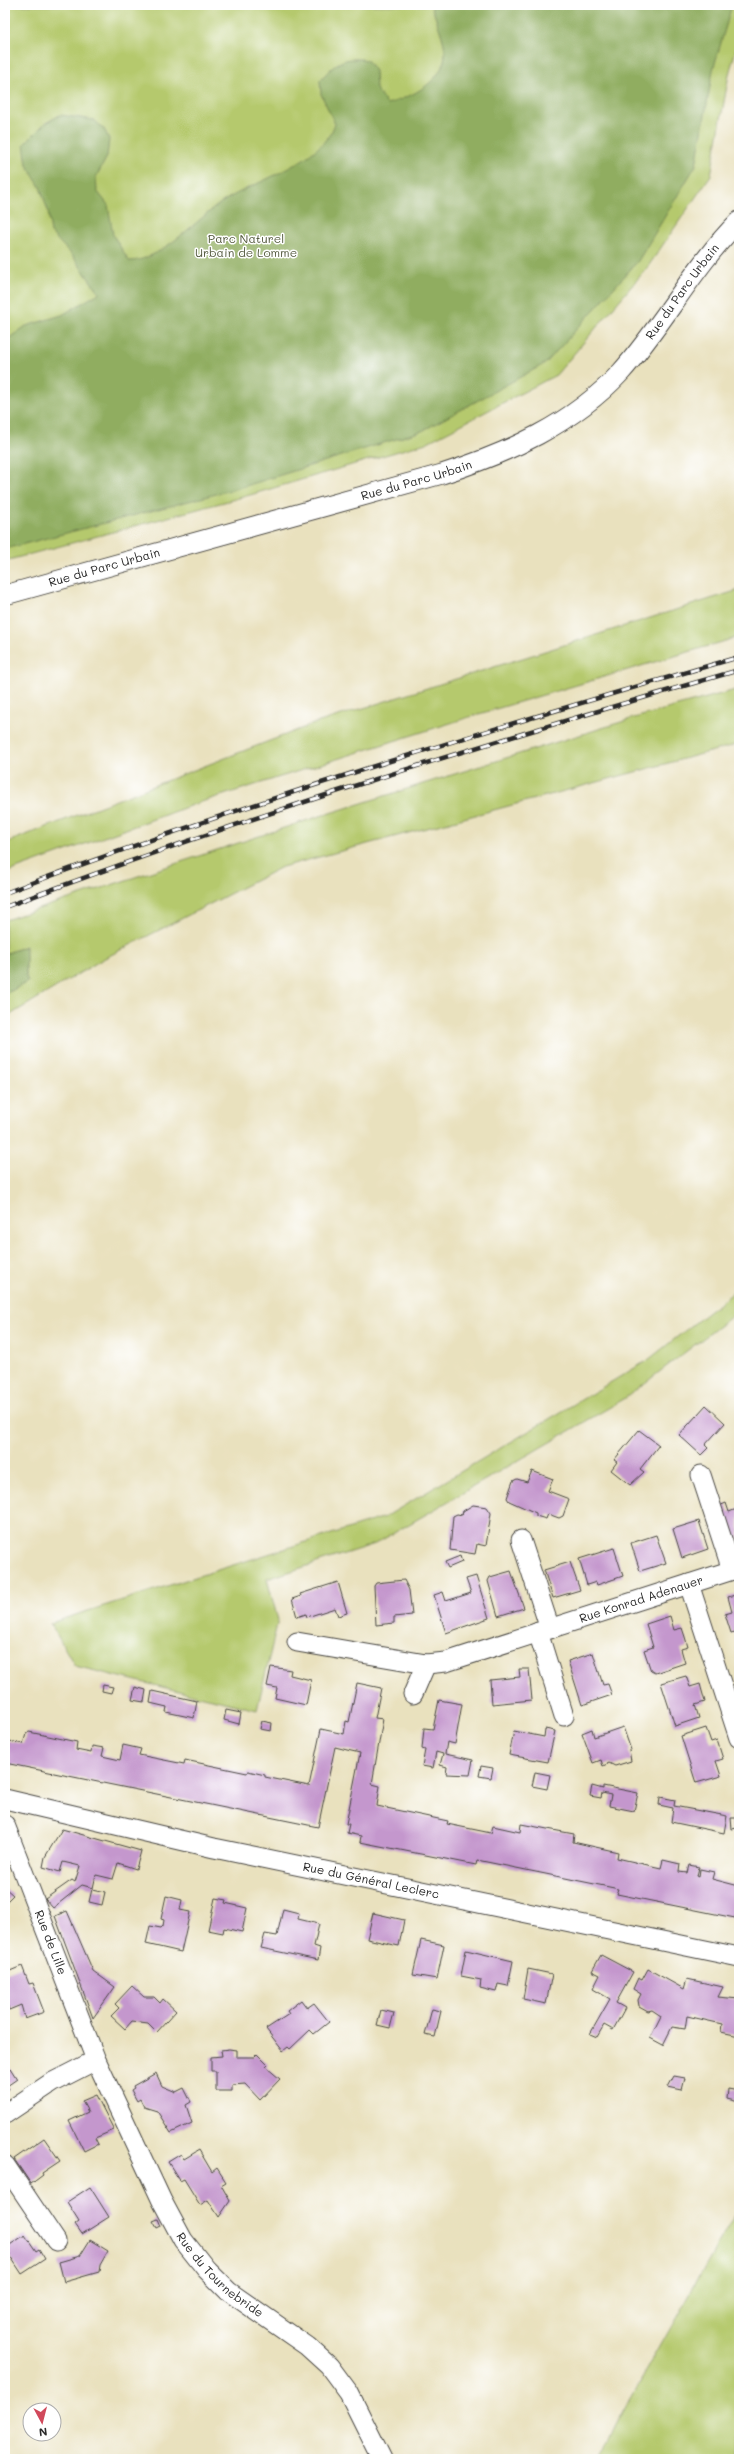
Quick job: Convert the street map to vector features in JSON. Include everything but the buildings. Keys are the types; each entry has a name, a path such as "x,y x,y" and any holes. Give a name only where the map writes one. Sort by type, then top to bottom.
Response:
{"street":[{"name":"Rue du Parc Urbain","path":"5,595 442,474 500,454 524,443 575,412 621,372 662,320 708,255 739,221"},
{"name":"Rue Konrad Adenauer","path":"297,1642 426,1664 446,1662 736,1569 701,1475"},
{"path":"521,1540 564,1716"},
{"path":"689,1584 739,1738"},
{"path":"413,1694 426,1664"},
{"name":"Rue du Général Leclerc","path":"5,1799 222,1849 739,1957"},
{"name":"Rue de Lille","path":"5,1825 96,2060"},
{"path":"5,2114 51,2083 96,2060"},
{"name":"Rue du Tournebride","path":"96,2060 162,2201 183,2240 206,2269 228,2291 307,2346 329,2366 349,2393 382,2459"},
{"path":"5,2165 56,2241"}],"green space":[{"name":"Parc Naturel Urbain de Lomme","path":"5,5 739,5 739,39 729,74 711,175 647,268 556,375 426,443 250,495 5,561"},
{"name":"Parc Naturel Urbain de Lomme","path":"431,5 732,5 713,70 696,165 638,261 546,363 422,431 239,488 5,549 5,341 26,326 62,315 99,293 72,255 51,233 48,211 40,187 27,165 24,144 44,124 60,115 94,120 104,129 109,139 107,157 96,177 97,191 108,205 113,235 129,261 141,259 154,254 167,246 216,206 227,199 272,177 304,159 317,149 328,137 335,124 321,94 320,80 340,62 352,59 367,60 375,71 376,89 387,104 416,92 433,80 443,63 445,47"},
{"path":"739,590 739,637 479,714 195,804 5,873 5,843 316,723"},
{"path":"739,689 739,744 282,867 103,959 5,1018 5,994 28,982 26,977 25,946 5,954 5,920 314,818 634,718"},
{"path":"26,946 26,977 28,982 5,994 5,954"},
{"path":"739,1288 739,1311 624,1399 375,1544 267,1579 278,1620 257,1710 75,1666 50,1623 385,1517 648,1360"},
{"path":"739,2206 739,2459 597,2459"}],"railway":[{"path":"5,893 278,797 554,711 739,657"},
{"path":"5,907 187,842 370,781 554,724 739,670"}]}
